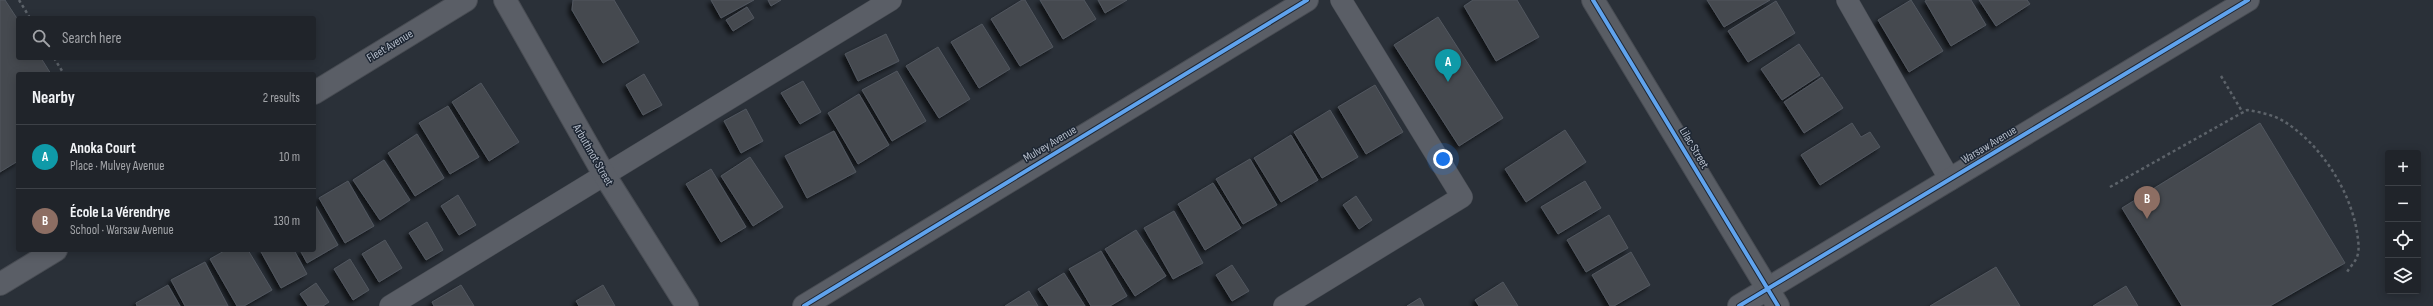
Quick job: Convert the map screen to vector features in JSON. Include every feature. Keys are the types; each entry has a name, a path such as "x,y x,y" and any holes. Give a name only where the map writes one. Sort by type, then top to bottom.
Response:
{"street":[{"name":"Fleet Avenue","path":"316,92 466,0"},
{"name":"Arbuthnot Street","path":"505,0 605,176 687,306"},
{"name":"Mulvey Avenue","path":"804,306 1307,0"},
{"name":"Lilac Street","path":"1593,0 1773,297"},
{"name":"Warsaw Avenue","path":"1739,306 1773,297 1950,180 2248,0"},
{"path":"0,284 53,252"}],"lane":[{"path":"390,306 891,0"},
{"path":"1284,306 1462,197 1341,0"},
{"path":"1847,0 1950,180"}],"path":[{"path":"19,0 29,16"},
{"path":"55,60 63,72"},
{"path":"2222,76 2243,113"},
{"path":"2110,187 2247,110 2262,113 2284,121 2306,139 2328,165 2342,188 2354,216 2358,242 2357,256 2347,272"}],"building":[{"path":"0,0 5,0 16,17 16,60 42,60 50,72 16,72 16,162 0,172"},
{"path":"573,0 614,0 639,42 603,63 572,10"},
{"path":"711,0 754,0 721,18"},
{"path":"768,0 781,0 771,6"},
{"path":"1022,0 1025,0 1053,47 1020,66 991,19"},
{"path":"1040,0 1084,0 1096,19 1063,39"},
{"path":"1098,0 1127,0 1105,13"},
{"path":"1473,0 1517,0 1539,37 1496,61 1464,6"},
{"path":"1707,0 1770,0 1724,27"},
{"path":"1911,0 1943,51 1909,72 1878,20"},
{"path":"1971,0 1986,25 1951,46 1925,1"},
{"path":"1979,0 2027,0 2030,4 1996,26"},
{"path":"1776,1 1795,33 1748,62 1728,31"},
{"path":"747,7 754,18 733,31 726,20"},
{"path":"1438,17 1503,118 1459,146 1394,45"},
{"path":"982,24 1010,69 979,88 951,42"},
{"path":"886,34 899,61 858,81 845,54"},
{"path":"1799,44 1820,75 1782,100 1761,69"},
{"path":"938,47 970,99 939,118 906,66"},
{"path":"897,71 926,121 892,141 862,90"},
{"path":"644,74 662,105 643,115 626,85"},
{"path":"1822,77 1843,108 1804,133 1784,102"},
{"path":"803,81 821,112 800,124 781,93"},
{"path":"481,83 519,142 489,161 452,102"},
{"path":"1375,85 1403,132 1366,154 1338,107"},
{"path":"859,94 889,145 858,164 828,113"},
{"path":"448,106 479,157 450,174 419,123"},
{"path":"746,109 763,141 741,153 724,121"},
{"path":"1330,110 1358,157 1322,178 1294,132"},
{"path":"1852,123 1861,137 1870,132 1880,147 1820,185 1801,155"},
{"path":"2260,123 2345,263 2270,306 2182,306 2122,208"},
{"path":"1565,130 1586,162 1526,202 1505,169"},
{"path":"834,131 856,172 807,198 785,156"},
{"path":"417,134 444,178 415,196 388,153"},
{"path":"1291,135 1318,180 1281,202 1254,158"},
{"path":"750,157 783,207 753,226 721,176"},
{"path":"1250,159 1277,205 1243,224 1216,179"},
{"path":"384,160 410,200 380,220 353,180"},
{"path":"711,169 746,227 721,242 686,184"},
{"path":"348,181 374,226 345,243 319,198"},
{"path":"1585,181 1601,208 1558,234 1541,207"},
{"path":"1213,183 1241,228 1205,250 1178,204"},
{"path":"458,195 476,225 459,235 441,206"},
{"path":"1356,196 1372,220 1359,229 1343,205"},
{"path":"316,206 338,245 307,263 301,252 316,252"},
{"path":"1174,211 1203,263 1173,279 1144,228"},
{"path":"1609,215 1628,248 1586,272 1567,240"},
{"path":"427,222 443,250 426,260 409,233"},
{"path":"1136,230 1166,276 1135,296 1105,249"},
{"path":"385,240 402,268 379,282 362,254"},
{"path":"1101,251 1127,296 1110,306 1091,306 1069,269"},
{"path":"222,252 249,252 272,290 244,306 237,306 210,259"},
{"path":"261,252 295,252 307,274 281,288"},
{"path":"1631,252 1650,285 1614,306 1610,306 1592,275"},
{"path":"350,259 369,290 353,300 334,269"},
{"path":"205,262 228,306 185,306 171,280"},
{"path":"1232,265 1249,291 1232,301 1216,275"},
{"path":"1996,267 2020,306 1930,306"},
{"path":"1064,273 1085,306 1049,306 1038,289"},
{"path":"1503,282 1518,306 1479,306 1475,300"},
{"path":"316,283 329,302 323,306 308,306 300,294"},
{"path":"168,285 180,306 137,306 136,303"},
{"path":"461,285 474,306 434,306 432,302"},
{"path":"603,285 615,306 579,306 576,301"},
{"path":"2126,286 2138,306 2093,306"},
{"path":"1029,291 1038,306 1005,306"},
{"path":"1420,298 1424,306 1407,306"}],"cycle path":[{"path":"804,306 1307,0"},
{"path":"1593,0 1778,306"},
{"path":"1739,306 2248,0"}],"place":[{"name":"Anoka Court","path":"1448,82"},
{"name":"École La Vérendrye","path":"2147,219"}]}
